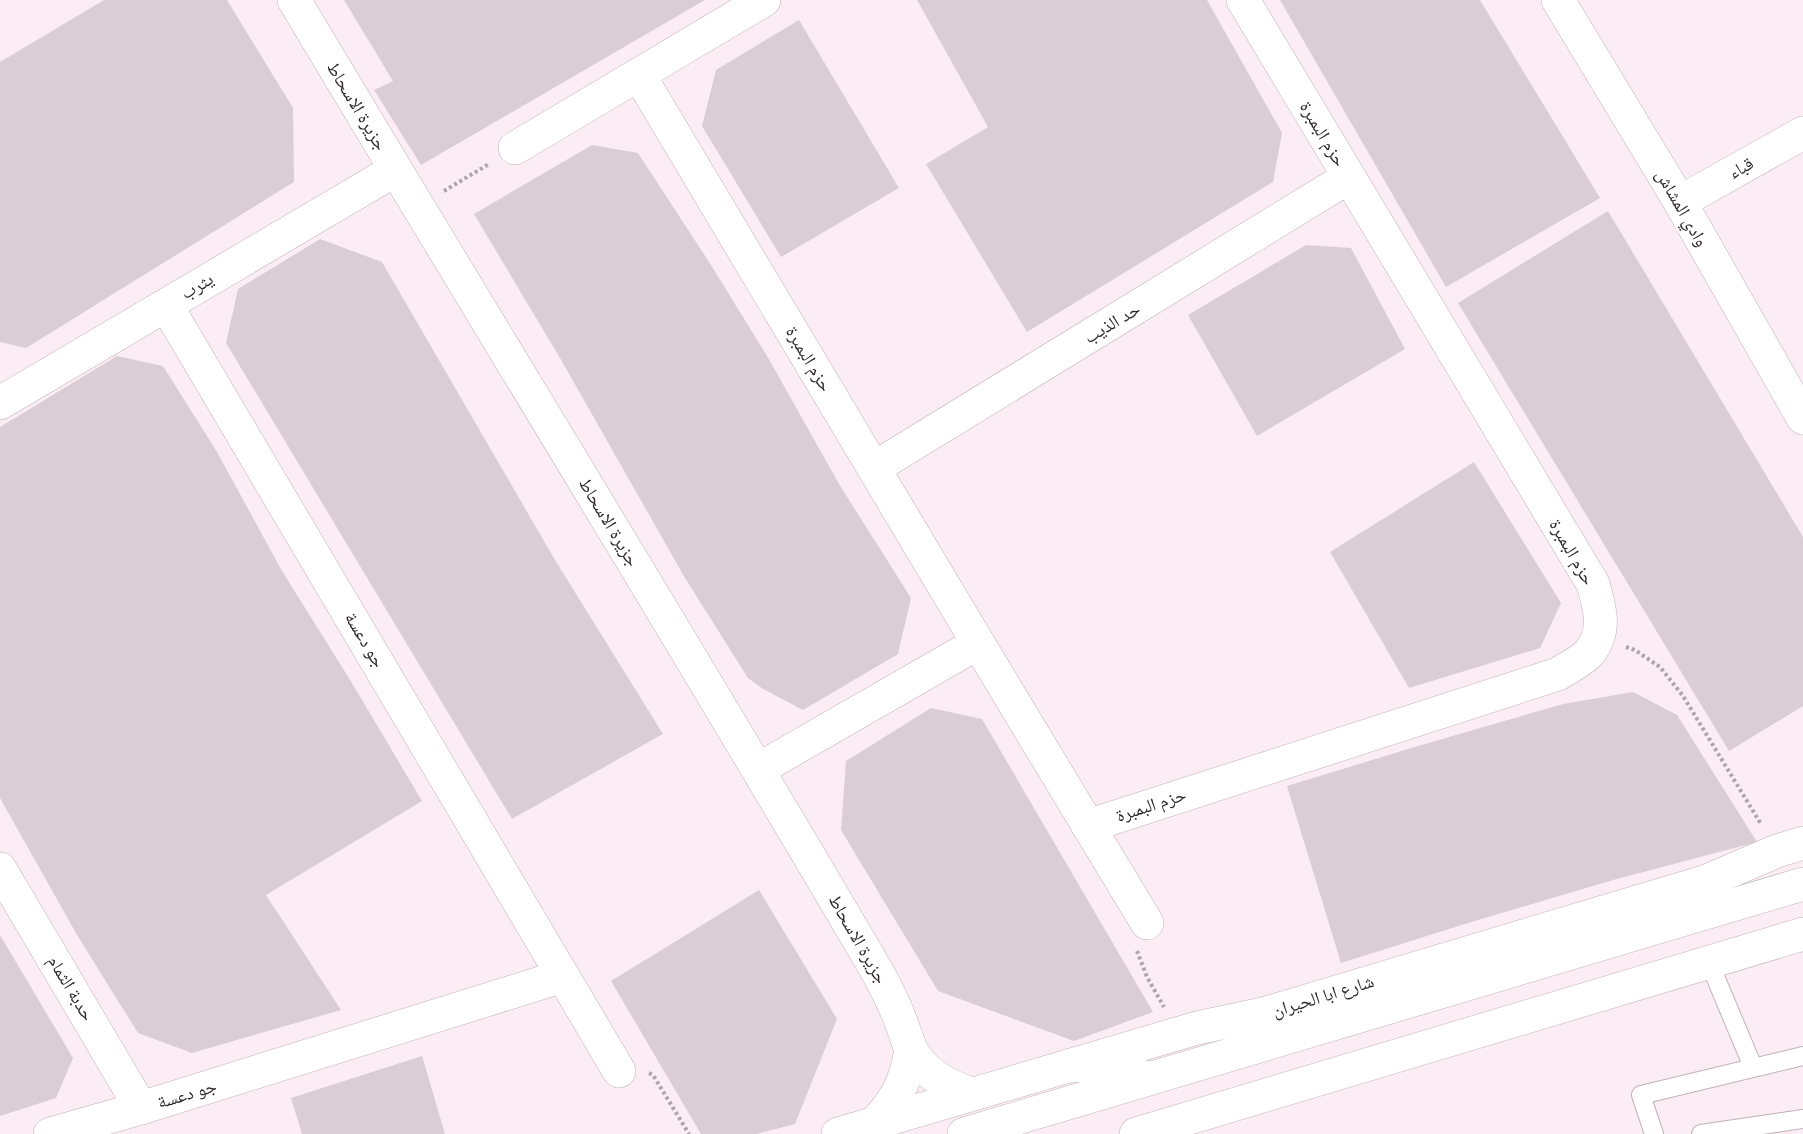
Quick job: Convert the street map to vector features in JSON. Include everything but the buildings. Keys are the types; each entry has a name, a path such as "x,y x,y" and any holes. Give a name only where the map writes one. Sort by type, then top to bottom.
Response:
{"street":[{"name":"جزيرة الاسحاط","path":"294,0 417,207 759,769 878,973 895,1006 911,1050 937,1079 972,1094"},
{"path":"515,148 764,0"},
{"name":"حزم البمبرة","path":"1088,826 1558,674 1588,654 1598,638 1601,613 1593,584 1243,0"},
{"name":"وادي المشاش","path":"1558,0 1680,202 1803,418"},
{"name":"حزم البمبرة","path":"639,75 1148,923"},
{"name":"قباء","path":"1680,202 1803,133"},
{"name":"يثرب","path":"0,403 395,170"},
{"name":"حد الذيب","path":"874,468 1349,177"},
{"name":"جو دعسة","path":"166,304 619,1071"},
{"path":"759,769 978,643"},
{"name":"شارع ابا الحيران","path":"838,1134 1197,1028 1263,1014 1707,881 1790,847"},
{"name":"حدبة الثمام","path":"0,869 141,1108"},
{"path":"1790,888 1803,869"},
{"name":"شارع ابا الحيران","path":"964,1134 1790,888"},
{"path":"1136,1134 1803,934"},
{"name":"جو دعسة","path":"50,1134 141,1108 563,976"},
{"path":"875,1123 901,1090 908,1070 911,1050"},
{"path":"1071,1065 1103,1067 1150,1078"}],"lane":[{"path":"1709,962 1753,1067"},
{"path":"1654,1134 1641,1095 1803,1056"},
{"path":"1701,1134 1803,1119"}],"path":[{"path":"417,207 515,148"},
{"path":"1598,638 1635,650 1666,674 1790,847"},
{"path":"1148,923 1136,944 1147,977 1168,1014 1187,1010 1197,1028"},
{"path":"619,1071 645,1071 653,1076 689,1134"}]}
